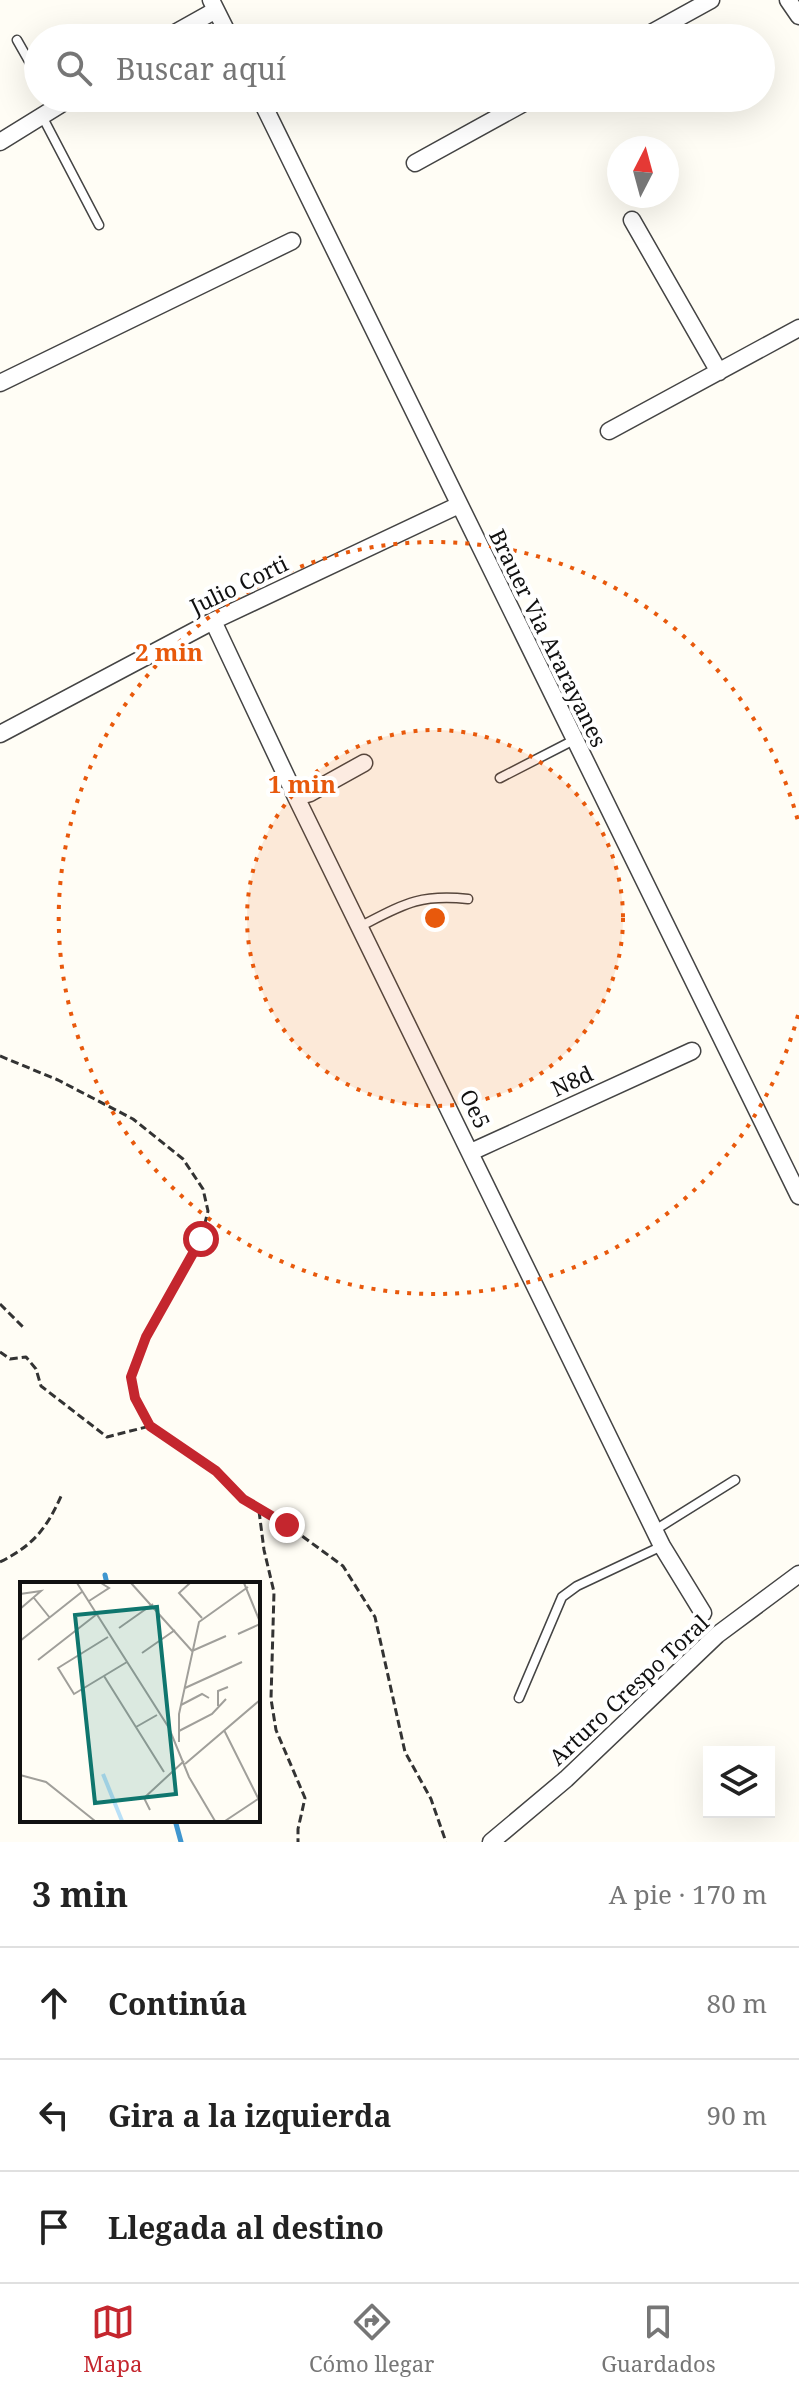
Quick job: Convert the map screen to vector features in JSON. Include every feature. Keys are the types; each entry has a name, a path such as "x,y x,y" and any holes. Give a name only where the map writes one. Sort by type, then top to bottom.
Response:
{"street":[{"path":"667,24 711,0"},
{"path":"788,0 799,16"},
{"path":"186,24 213,5 223,24"},
{"path":"0,142 42,112"},
{"name":"Brauer Via Ararayanes","path":"267,112 799,1196"},
{"path":"415,163 508,112"},
{"path":"632,220 719,372"},
{"path":"0,383 292,241"},
{"path":"609,431 799,328"},
{"name":"Julio Corti","path":"0,734 213,621 459,505"},
{"name":"Oe5","path":"213,621 658,1538 703,1613"},
{"path":"296,797 310,793 364,763"},
{"name":"N8d","path":"471,1152 692,1051"},
{"name":"Arturo Crespo Toral","path":"491,1842 566,1779 717,1635 799,1574"}],"lane":[{"path":"17,40 24,52"},
{"path":"51,112 99,225"},
{"path":"500,778 574,740"},
{"path":"361,926 406,902 437,896 468,899"},
{"path":"519,1698 562,1597 658,1538 735,1480"}],"path":[{"path":"0,1056 58,1080 133,1119 183,1159 203,1189 208,1211 201,1239 146,1337 131,1377 135,1398 150,1426 216,1471 243,1499 343,1566 375,1617 405,1752 431,1799 446,1842"},
{"path":"0,1304 23,1327"},
{"path":"0,1352 10,1359 26,1357 36,1369 41,1386 107,1437 150,1426"},
{"path":"0,1562 43,1531 62,1494"},
{"path":"259,1509 275,1604 271,1648 273,1715 276,1730 305,1798 298,1842"}],"waterway":[{"path":"105,1575 107,1582"},
{"path":"176,1822 181,1842"}],"route":[{"path":"201,1239 146,1337 131,1377 135,1398 150,1426 216,1471 243,1499 287,1525"}]}
